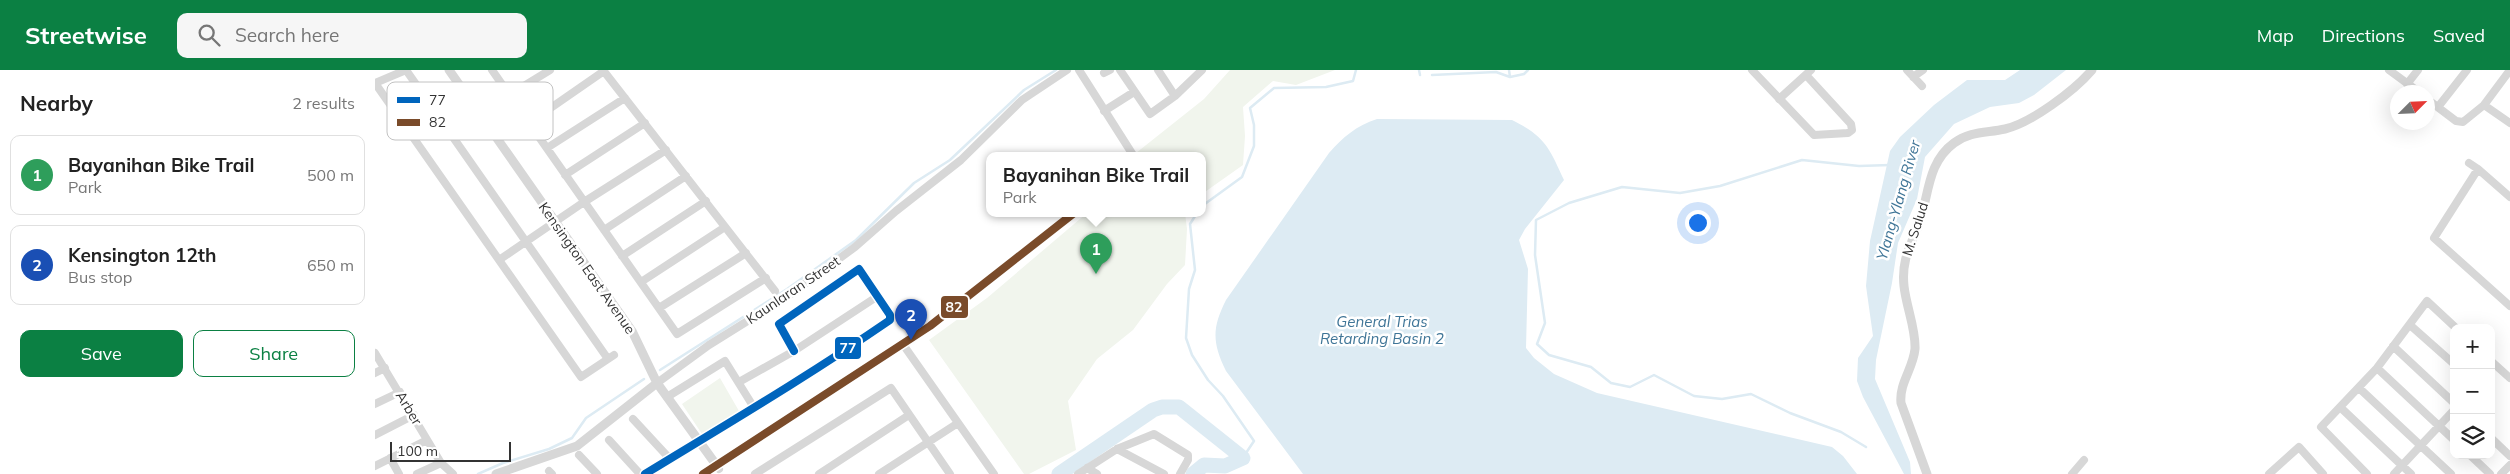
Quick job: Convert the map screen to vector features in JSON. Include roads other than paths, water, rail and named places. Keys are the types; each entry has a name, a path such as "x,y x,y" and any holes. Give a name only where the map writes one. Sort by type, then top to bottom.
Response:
{"street":[{"path":"387,100 375,83 406,70 414,82"},
{"name":"Kensington East Avenue","path":"449,70 457,82"},
{"path":"492,70 500,82"},
{"path":"530,82 550,70"},
{"name":"Kaunlaran Street","path":"496,474 577,446 654,377 791,294 855,247 910,198 961,160 1022,100 1067,70"},
{"path":"1079,70 1131,152"},
{"path":"1120,70 1147,113 1150,114 1175,96 1199,71"},
{"path":"1157,70 1175,96"},
{"path":"1752,70 1779,99 1814,136 1843,134 1852,130 1851,124 1808,72 1779,99"},
{"path":"1907,70 1922,86"},
{"path":"1913,77 1923,70"},
{"name":"M. Salud","path":"1927,474 1901,403 1900,391 1913,360 1915,347 1903,285 1906,252 1919,223 1931,174 1943,154 1954,143 1967,136 2005,129 2041,113 2092,70"},
{"path":"2389,70 2407,84 2418,70"},
{"path":"2438,107 2467,70"},
{"path":"2435,105 2460,122 2466,121 2485,105 2510,70"},
{"path":"553,106 604,71 775,291"},
{"path":"1104,111 1134,92"},
{"path":"547,148 625,98"},
{"path":"2485,105 2510,123"},
{"path":"565,175 645,123"},
{"path":"415,140 581,377 611,357 526,242 455,140"},
{"name":"Kensington East Avenue","path":"498,140 631,332 654,377 718,468"},
{"path":"541,140 677,334 765,278"},
{"path":"499,260 584,202 666,150"},
{"path":"2469,163 2510,197"},
{"path":"2478,169 2434,238 2510,306"},
{"path":"604,230 686,176"},
{"path":"622,256 706,201"},
{"path":"703,474 718,468 903,343 1069,217"},
{"path":"641,282 725,227"},
{"path":"659,308 746,252"},
{"path":"645,474 753,406 791,386 889,320 890,315 859,268 779,324 795,351"},
{"path":"739,382 795,351 878,296"},
{"path":"2367,474 2321,428 2377,368 2427,301 2452,324"},
{"path":"2410,325 2450,360"},
{"path":"903,343 994,474"},
{"path":"2393,346 2450,399"},
{"name":"Arber","path":"375,353 441,463 453,474"},
{"path":"667,397 725,361 753,406"},
{"path":"2495,367 2510,378"},
{"path":"375,373 385,368"},
{"path":"2377,368 2450,436"},
{"path":"755,474 891,388 928,442 946,473"},
{"path":"2359,388 2451,474"},
{"path":"375,404 399,392"},
{"path":"2340,407 2411,474"},
{"path":"2393,474 2450,414"},
{"path":"819,474 909,415"},
{"path":"375,435 413,416"},
{"path":"633,419 670,459"},
{"path":"879,474 958,423"},
{"path":"1078,474 1117,449 1154,434 1188,455 1188,460 1180,474"},
{"path":"375,466 427,440"},
{"path":"609,440 640,474"},
{"path":"2495,442 2510,456"},
{"path":"2269,474 2299,447 2323,474"},
{"path":"1117,449 1164,474"},
{"path":"579,455 597,474"},
{"path":"390,458 399,474"},
{"path":"2474,459 2490,474"},
{"path":"2072,474 2084,460"},
{"path":"417,474 441,463"},
{"path":"2501,474 2510,464"},
{"path":"1087,468 1097,474"}],"water":[{"name":"Ylang-Ylang River","path":"2020,70 2066,70 2034,95 2019,103 1990,107 1954,124 1925,157 1917,199 1898,243 1876,360 1875,379 1910,462 1911,474 1904,474 1863,397 1857,381 1858,358 1873,336 1866,286 1870,241 1890,151 1900,137 1934,105 1967,80 2005,80"},
{"name":"General Trias Retarding Basin 2","path":"1377,119 1512,120 1532,132 1550,151 1564,180 1525,229 1519,240 1528,269 1526,348 1534,358 1554,374 1597,393 1832,447 1843,456 1857,474 1303,474 1226,371 1218,352 1216,327 1226,300 1329,153 1350,133"},
{"path":"1247,451 1249,457 1225,472 1212,466 1202,474 1188,474 1199,462 1216,465"}],"waterway":[{"path":"660,370 787,289 856,240 914,183 950,160 1024,90 1056,70"},
{"path":"1206,203 1242,177 1254,146 1254,125 1250,108 1274,88 1326,87 1353,81 1356,70"},
{"path":"1419,70 1420,75"},
{"path":"1509,70 1510,77"},
{"path":"1432,75 1496,72 1510,77 1524,74 1528,70"},
{"path":"1866,447 1841,432 1790,413 1751,394 1722,399 1694,396 1654,375 1630,387 1611,383 1591,367 1549,355 1537,344 1545,323 1535,255 1536,220 1569,203 1622,187 1680,193 1720,186 1802,160 1859,166 1890,165"},
{"path":"1194,217 1190,224 1195,270 1189,289 1186,338 1192,355 1208,380 1223,396 1254,441 1246,453"},
{"path":"478,474 503,463 549,449 572,438 586,418 644,379"},
{"path":"1059,474 1153,410 1162,407 1179,407 1243,458 1225,466 1204,465 1193,474"}],"place":[{"name":"Bayanihan Bike Trail","path":"1096,274"},
{"name":"Kensington 12th","path":"911,340"}]}
